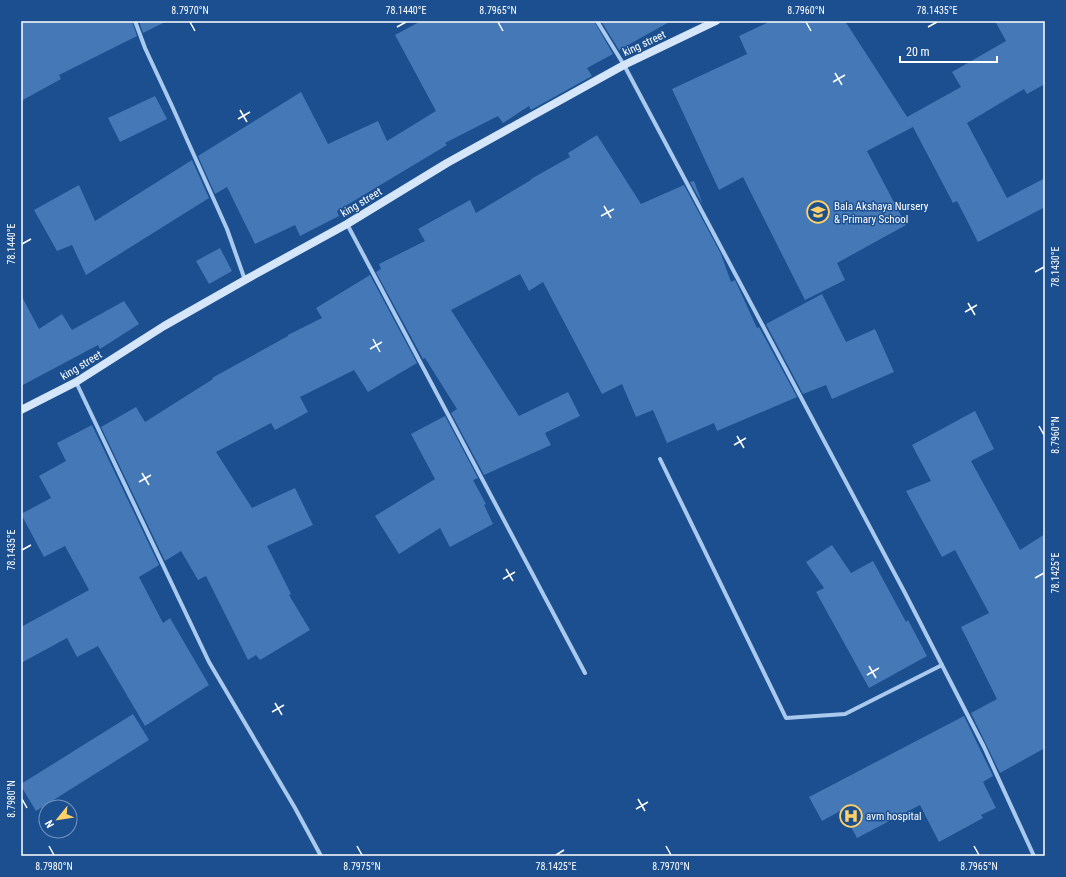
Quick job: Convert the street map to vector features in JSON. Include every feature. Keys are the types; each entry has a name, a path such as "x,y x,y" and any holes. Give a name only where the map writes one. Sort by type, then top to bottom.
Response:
{"street":[{"path":"135,21 144,48 172,106 227,229 245,280"},
{"path":"597,21 624,65 905,593 984,747 1034,856"},
{"name":"king street","path":"21,410 76,382 164,326 347,224 447,163 624,65 716,21"},
{"path":"347,224 585,673"},
{"path":"76,382 209,662 287,794 321,856"},
{"path":"660,459 786,718 845,714 942,665"}],"building":[{"path":"21,21 132,21 137,36 59,75 61,79 21,101"},
{"path":"139,21 167,21 143,33"},
{"path":"421,21 594,21 613,54 587,68 592,76 531,110 529,106 503,123 498,116 445,143 447,145 337,211 339,216 300,236 295,225 255,244 227,187 215,194 198,156 301,92 328,144 378,121 387,141 436,111 395,35"},
{"path":"601,21 671,21 619,50"},
{"path":"771,21 845,21 907,117 961,87 952,72 1006,41 995,21 1045,21 1045,84 1027,94 1024,89 967,123 1007,198 1045,178 1045,207 978,242 957,201 953,203 913,127 867,151 906,225 837,263 845,280 805,300 743,177 719,190 672,89 747,54 739,36"},
{"path":"155,96 167,119 120,142 108,118"},
{"path":"597,135 641,204 684,185 721,254 731,282 735,280 757,328 759,327 797,397 717,431 714,423 667,443 653,410 636,417 622,384 602,394 543,282 529,291 520,274 451,310 519,416 568,392 580,416 545,433 551,445 484,475 451,413 457,409 425,358 423,359 376,272 381,269 379,264 425,241 418,229 470,200 476,213 570,157 568,153"},
{"path":"192,160 209,198 86,275 72,245 57,251 34,210 79,185 95,221"},
{"path":"694,181 703,205 690,182"},
{"path":"220,248 232,271 209,284 196,261"},
{"path":"370,275 417,363 368,392 354,370 300,397 308,412 275,430 271,423 216,452 252,508 295,488 313,525 267,546 291,594 289,595 310,630 260,660 256,655 248,660 206,576 198,580 181,551 165,561 101,427 136,407 145,422 213,379 212,378 288,335 322,318 316,308"},
{"path":"822,294 846,342 875,329 894,372 832,399 826,385 803,394 766,324"},
{"path":"21,295 39,329 62,314 72,330 124,301 139,324 100,349 98,345 21,386"},
{"path":"975,411 994,449 971,461 1020,550 1045,534 1045,748 1000,773 971,713 997,699 961,627 989,613 955,550 942,557 906,491 931,481 912,445"},
{"path":"445,416 478,478 473,480 486,504 484,505 493,524 450,547 440,528 399,554 375,516 435,479 411,434"},
{"path":"92,425 159,565 139,577 163,623 170,618 209,685 145,726 98,646 77,657 67,638 21,663 21,627 89,590 65,546 44,557 21,514 51,498 39,476 66,461 57,443"},
{"path":"832,545 851,573 873,561 906,622 908,620 927,656 869,688 816,592 824,588 806,562"},
{"path":"133,714 149,740 55,799 38,799 38,810 36,811 21,784"},
{"path":"964,716 993,776 983,782 996,808 981,815 983,818 939,842 920,805 857,838 842,810 822,821 809,797"}],"place":[{"name":"Bala Akshaya Nursery & Primary School","path":"818,212"},
{"name":"avm hospital","path":"851,816"}]}
